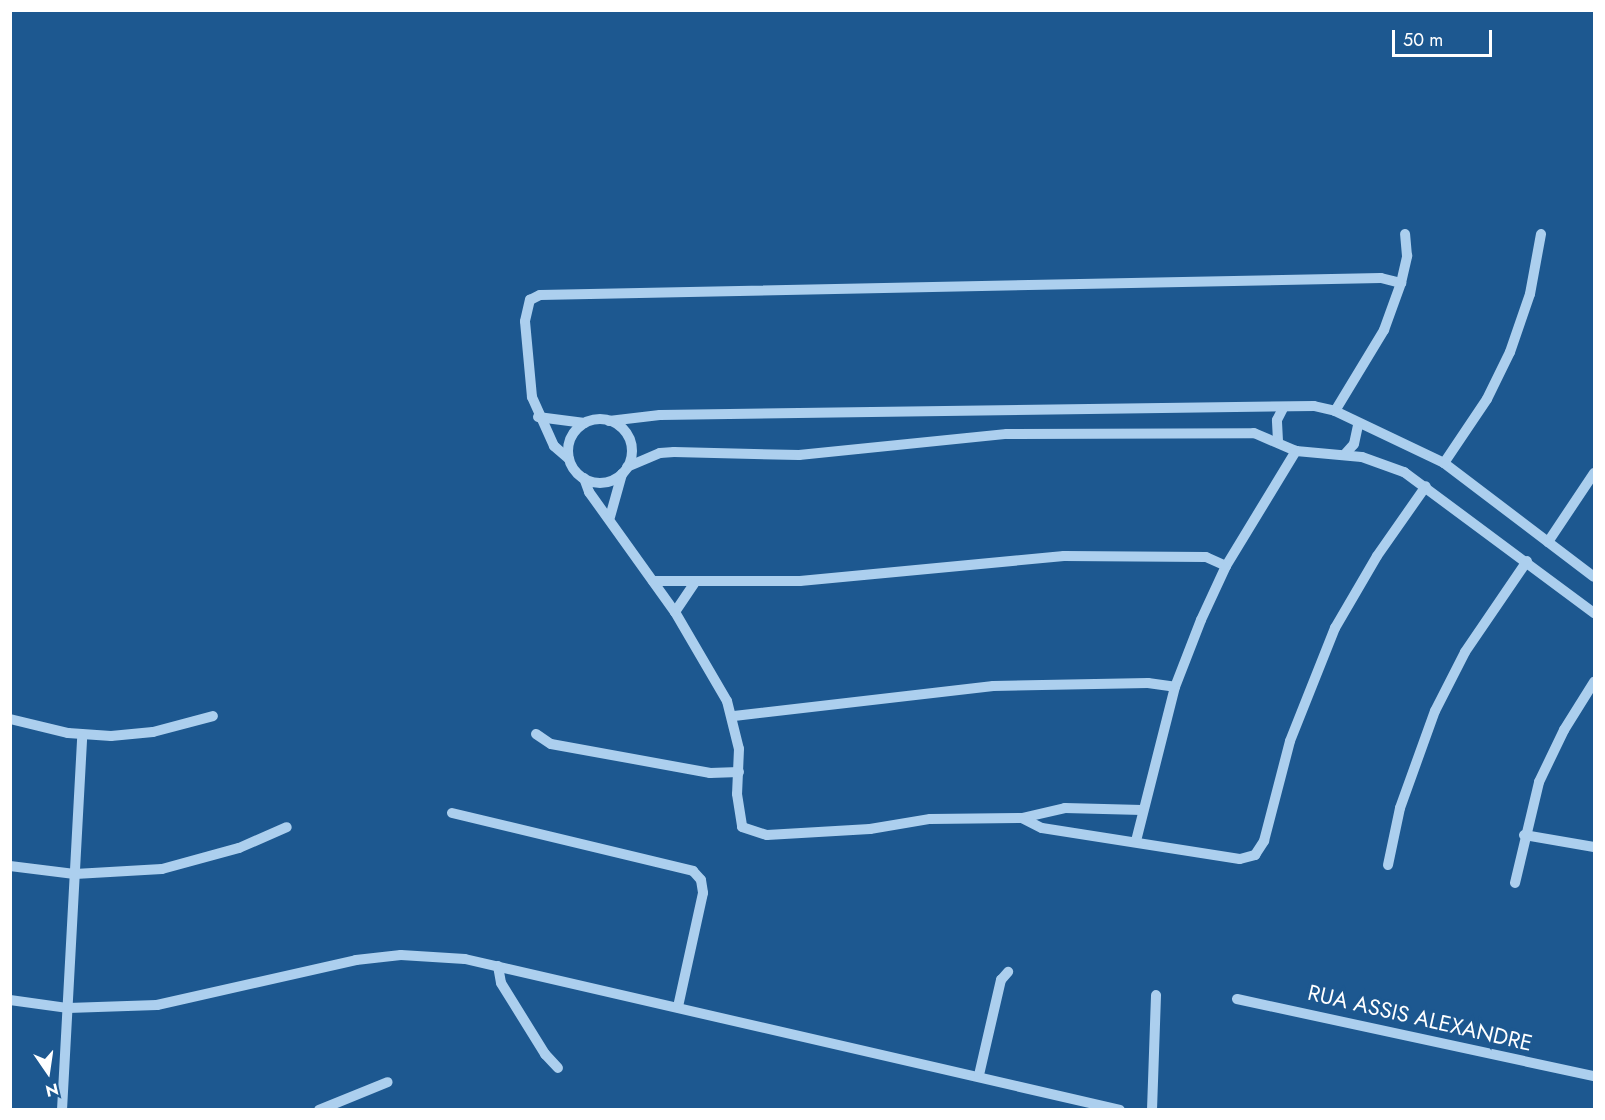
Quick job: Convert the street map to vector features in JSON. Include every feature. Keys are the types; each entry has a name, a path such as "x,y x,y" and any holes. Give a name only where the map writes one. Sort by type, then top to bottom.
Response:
{"street":[{"path":"1335,411 1384,330 1401,283 1407,256 1405,234"},
{"path":"1444,463 1483,406 1510,352 1530,294 1541,234"},
{"path":"1142,810 1065,808 1022,818 930,819 838,832 759,834 742,827 740,749 734,716 675,612 610,518 589,492 584,478 569,459 554,446 538,417 526,359 525,321 530,300 540,295 1381,278 1401,283"},
{"path":"538,417 585,423 660,415 1314,406 1335,411 1358,425 1444,463 1594,578"},
{"path":"1278,441 1276,420 1283,408"},
{"path":"609,421 628,436 632,452 610,518"},
{"path":"569,459 570,442 585,423"},
{"path":"1345,454 1354,444 1358,425"},
{"path":"584,478 608,482 625,470 660,453 799,455 999,435 1254,433 1278,441 1296,451 1345,454 1380,462 1426,486 1594,613"},
{"path":"1136,841 1175,687 1226,566 1296,451"},
{"path":"1548,542 1594,473"},
{"path":"1022,818 1042,828 1239,859 1256,855 1264,841 1290,741 1318,664 1372,566 1426,486"},
{"path":"653,581 694,584 840,578 964,563 1064,556 1206,557 1226,566"},
{"path":"1388,865 1407,786 1435,711 1465,652 1527,561"},
{"path":"675,612 694,584"},
{"path":"1515,883 1524,835 1551,756 1594,682"},
{"path":"734,716 993,686 1148,683 1175,687"},
{"path":"10,719 82,735 153,732 213,716"},
{"path":"536,734 550,744 710,773 739,772"},
{"path":"62,1110 82,735"},
{"path":"453,813 693,871 701,880 703,894 678,1007"},
{"path":"10,866 75,874 136,872 188,864 239,848 287,827"},
{"path":"1524,835 1594,847"},
{"path":"10,1000 68,1008 130,1007 184,1001 379,957 401,955 465,958 979,1075 1120,1110"},
{"path":"498,966 501,983 545,1054 558,1068"},
{"path":"979,1075 1001,981 1008,972"},
{"path":"1152,1110 1156,995"},
{"name":"RUA ASSIS ALEXANDRE","path":"1237,999 1594,1076"},
{"path":"319,1110 388,1082"}]}
